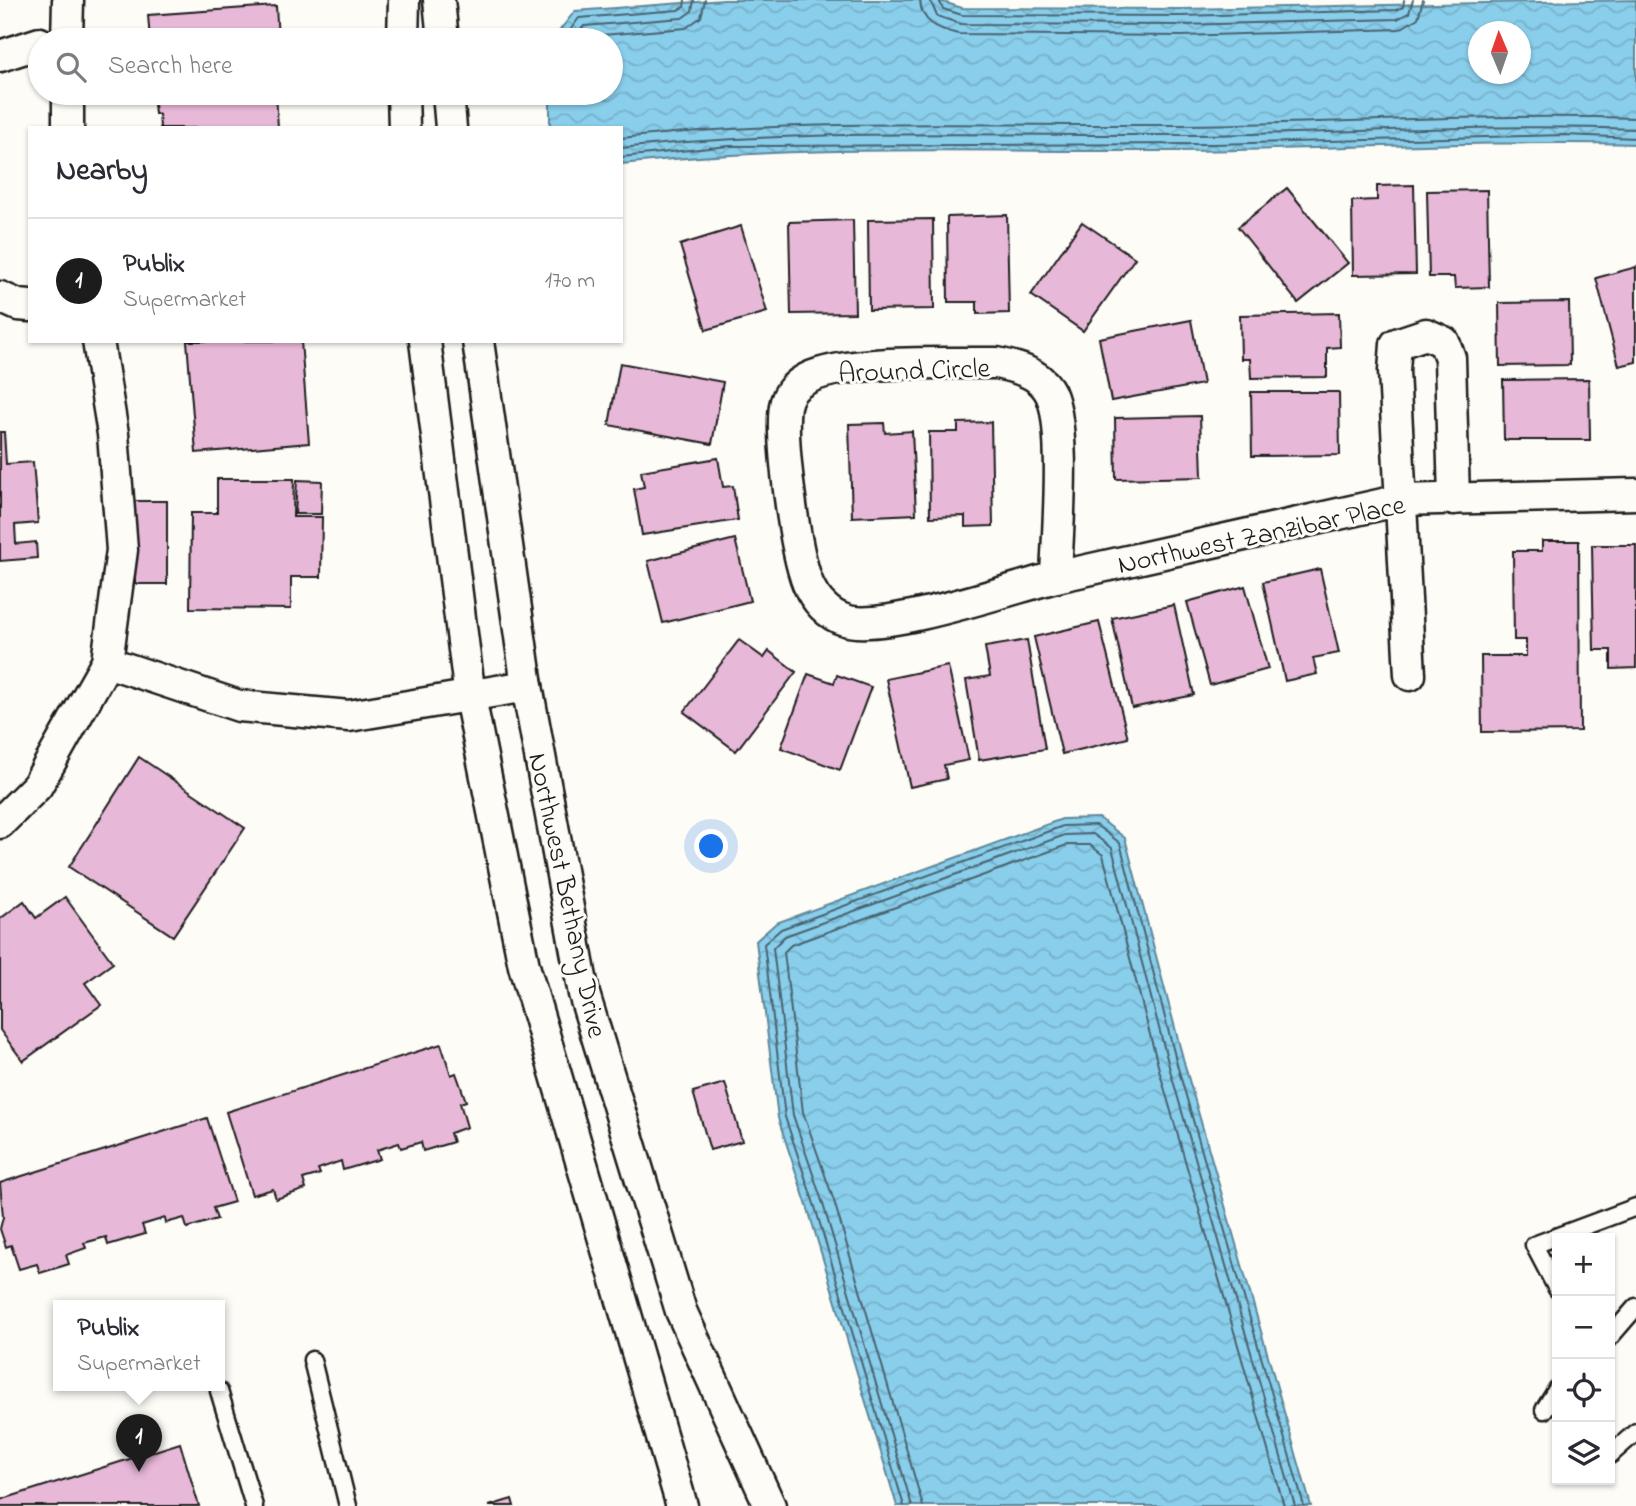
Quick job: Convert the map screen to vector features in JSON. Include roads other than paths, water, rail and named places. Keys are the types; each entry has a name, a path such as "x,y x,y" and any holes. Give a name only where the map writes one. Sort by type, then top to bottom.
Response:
{"street":[{"path":"67,28 68,0"},
{"path":"403,28 404,0"},
{"path":"439,0 442,28"},
{"path":"0,56 28,47"},
{"path":"68,105 68,126"},
{"path":"403,105 404,126"},
{"path":"448,105 451,126"},
{"path":"0,298 28,306"},
{"path":"1410,675 1394,371 1396,344 1426,334 1444,342 1450,358 1454,499"},
{"path":"0,823 37,786 107,662 122,550 113,434 98,343"},
{"name":"Northwest Bethany Drive","path":"425,343 470,696 524,966 682,1506"},
{"name":"Northwest Bethany Drive","path":"478,343 527,687 584,994 681,1311 770,1506"},
{"name":"Around Circle","path":"997,363 1021,369 1037,379 1048,389 1055,404 1059,440 1056,577 878,623 844,620 829,612 808,583 788,484 784,426 786,403 792,390 804,379 827,372 880,366 997,363"},
{"name":"Northwest Zanzibar Place","path":"1056,577 1401,500 1636,494"},
{"path":"107,662 239,706 349,716 527,687"}],"lane":[{"path":"1566,1233 1636,1207"},
{"path":"1552,1238 1534,1245 1552,1279"},
{"path":"1615,1331 1636,1307"},
{"path":"312,1360 348,1506"},
{"path":"219,1391 254,1506"},
{"path":"1544,1410 1552,1397"},
{"path":"1615,1451 1636,1432"}],"water":[{"path":"724,0 937,0 962,8 1182,9 1636,0 1636,144 1518,143 1165,151 825,151 623,164 623,126 550,126 550,105 623,105 623,28 562,28 575,11"},
{"path":"1099,818 1125,838 1185,1066 1311,1506 897,1506 778,1118 756,941 776,923 1062,819"}],"place":[{"name":"Publix","path":"139,1472"}]}
